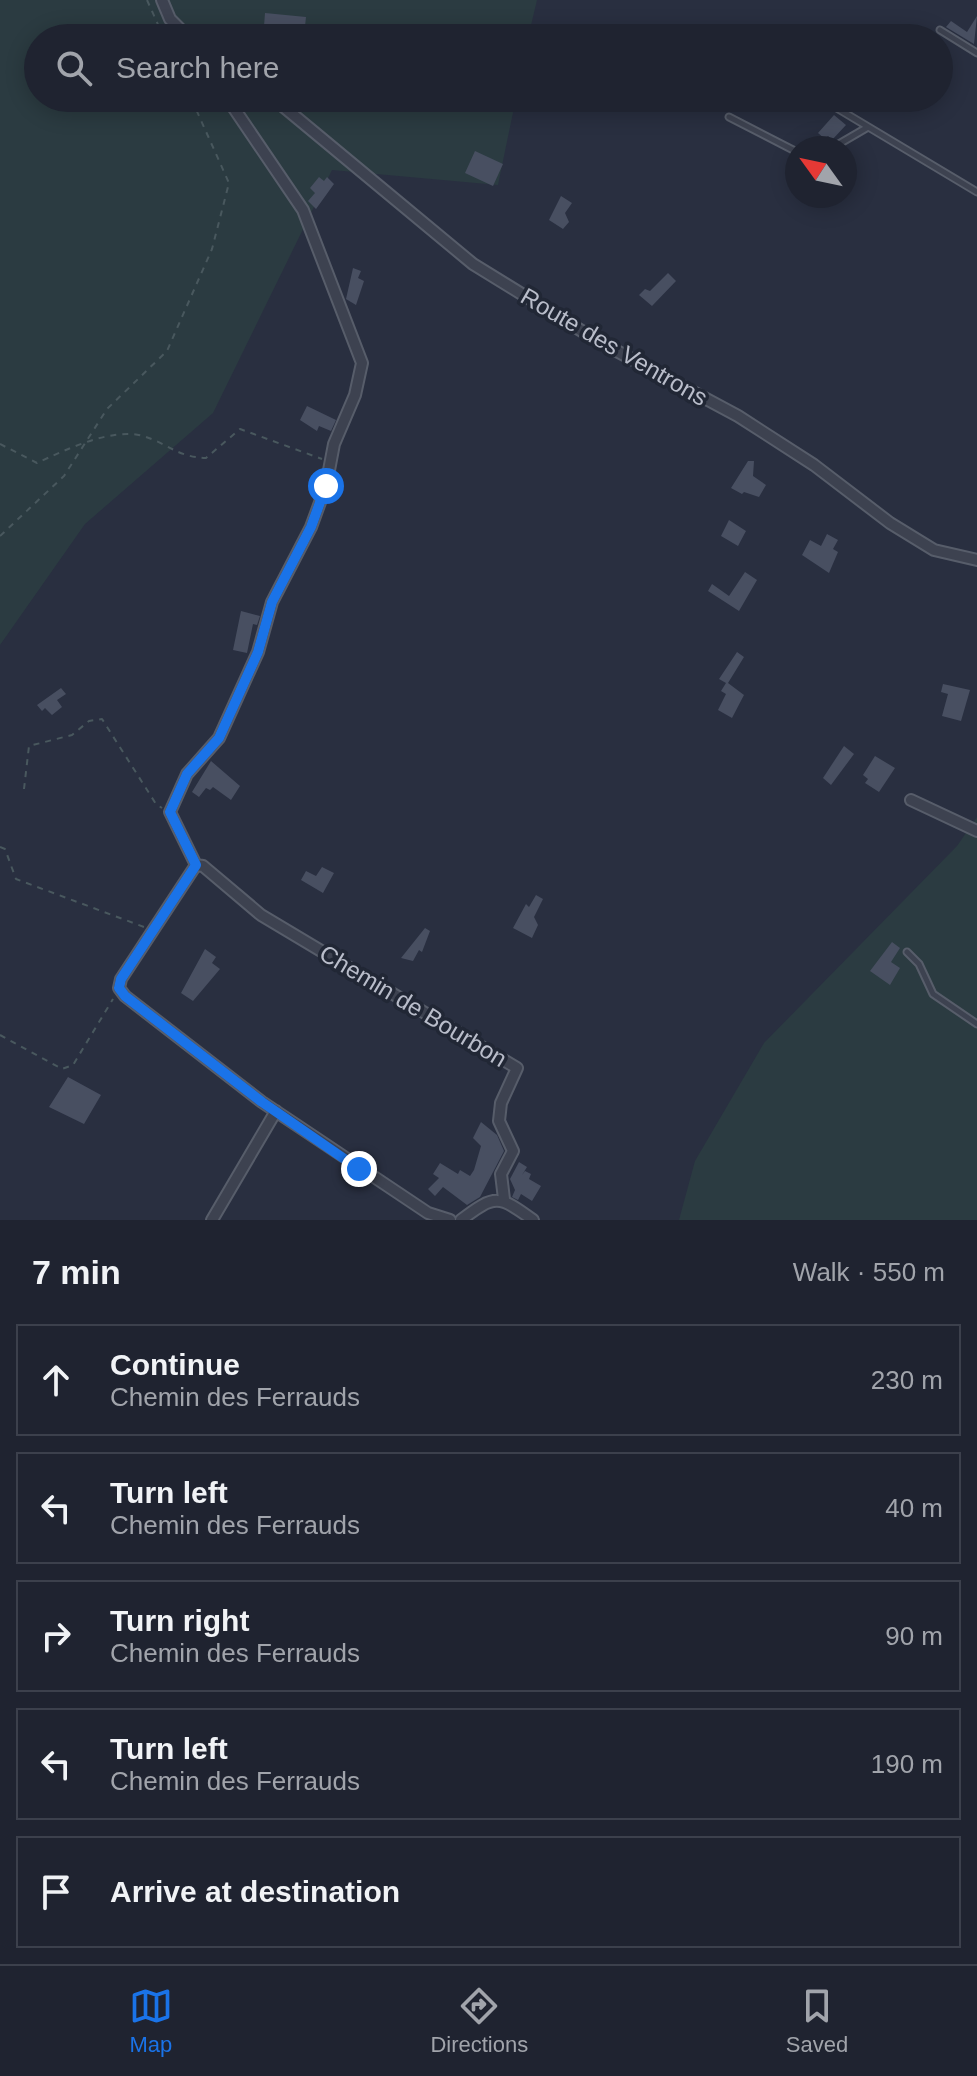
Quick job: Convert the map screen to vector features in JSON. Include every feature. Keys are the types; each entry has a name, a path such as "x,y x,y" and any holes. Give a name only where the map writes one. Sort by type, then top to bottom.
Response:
{"street":[{"path":"162,0 175,24"},
{"path":"236,112 303,210 357,343 362,363 330,462 326,486 311,527 272,602 258,652 219,738 187,774 170,812 196,865 121,979 119,988 125,996 276,1111 359,1169 385,1181 428,1213 450,1220"},
{"name":"Route des Ventrons","path":"290,112 473,264 612,349 738,416 814,465 890,523 934,550 977,560"},
{"path":"911,800 977,831"},
{"name":"Chemin de Bourbon","path":"196,865 203,866 261,915 517,1068 501,1103 499,1121 513,1151 501,1174 504,1199"},
{"path":"212,1220 276,1111"},
{"path":"461,1220 491,1199 504,1199 533,1220"}],"lane":[{"path":"953,38 977,53"},
{"path":"843,112 977,192"},
{"path":"729,117 785,146"},
{"path":"853,136 868,127"},
{"path":"907,952 919,964 933,994 977,1024"}],"path":[{"path":"147,0 158,24"},
{"path":"0,536 64,476 107,409 167,351 212,249 229,183 197,112"},
{"path":"0,444 37,463 88,439 141,435 184,457 206,458 240,429 330,462"},
{"path":"24,789 29,746 72,735 89,721 102,719 156,804 170,812"},
{"path":"0,847 5,849 16,879 144,927 150,934"},
{"path":"0,1035 62,1069 73,1065 119,988"}],"shaded area":[{"path":"0,0 537,0 531,24 24,24 24,112 513,112 498,185 332,170 213,413 85,524 0,645"},
{"path":"977,817 977,1220 679,1220 695,1161 764,1043 957,846"}],"building":[{"path":"265,13 306,17 305,24 264,24"},
{"path":"977,16 974,44 953,31 953,24 948,24 951,21 967,32"},
{"path":"834,115 846,125 836,136 818,133"},
{"path":"475,151 503,164 493,186 465,173"},
{"path":"319,177 324,181 327,177 334,184 316,209 308,201 315,193 310,188"},
{"path":"561,196 572,203 565,213 569,222 563,229 549,220"},
{"path":"353,268 361,271 358,278 364,281 356,305 346,299"},
{"path":"668,273 676,281 652,306 639,295 645,289 650,291"},
{"path":"307,406 336,420 331,431 319,426 317,431 300,420"},
{"path":"748,461 754,461 753,476 766,485 759,497 731,488"},
{"path":"729,520 746,531 738,546 721,536"},
{"path":"827,534 838,540 833,549 838,552 829,573 802,555 810,540 821,546"},
{"path":"745,572 757,580 739,611 708,591 712,584 729,596"},
{"path":"241,611 260,616 257,625 253,624 247,653 233,650"},
{"path":"737,652 744,657 728,683 744,695 732,718 718,710 726,694 721,691 726,683 719,679"},
{"path":"943,684 970,690 961,721 942,716 948,694 941,692"},
{"path":"61,688 66,694 57,700 62,707 52,715 45,708 42,711 37,705"},
{"path":"844,746 854,754 831,785 823,778"},
{"path":"875,756 895,768 879,792 865,783 868,779 863,775"},
{"path":"211,761 240,786 231,800 213,787 210,790 206,788 199,797 192,792"},
{"path":"322,867 334,873 323,893 301,880 306,871 316,876"},
{"path":"536,895 543,899 534,917 538,925 532,938 513,928 526,904 529,907"},
{"path":"425,928 430,931 422,952 419,950 413,961 401,958"},
{"path":"892,942 900,948 891,962 900,968 890,985 870,971"},
{"path":"205,949 216,957 212,963 220,969 193,1001 181,993"},
{"path":"68,1077 101,1095 84,1124 49,1107"},
{"path":"481,1122 497,1135 504,1151 480,1197 467,1205 443,1187 435,1196 428,1189 439,1178 433,1174 440,1163 458,1174 460,1170 470,1176 474,1170 481,1146 473,1138"},
{"path":"519,1162 527,1167 522,1175 525,1171 531,1174 529,1179 541,1186 532,1201 521,1194 518,1200 512,1197 515,1190 510,1179"}],"route":[{"path":"326,486 311,527 272,602 258,652 219,738 187,774 170,812 196,865 121,979 119,988 125,996 262,1102 359,1169"}]}
